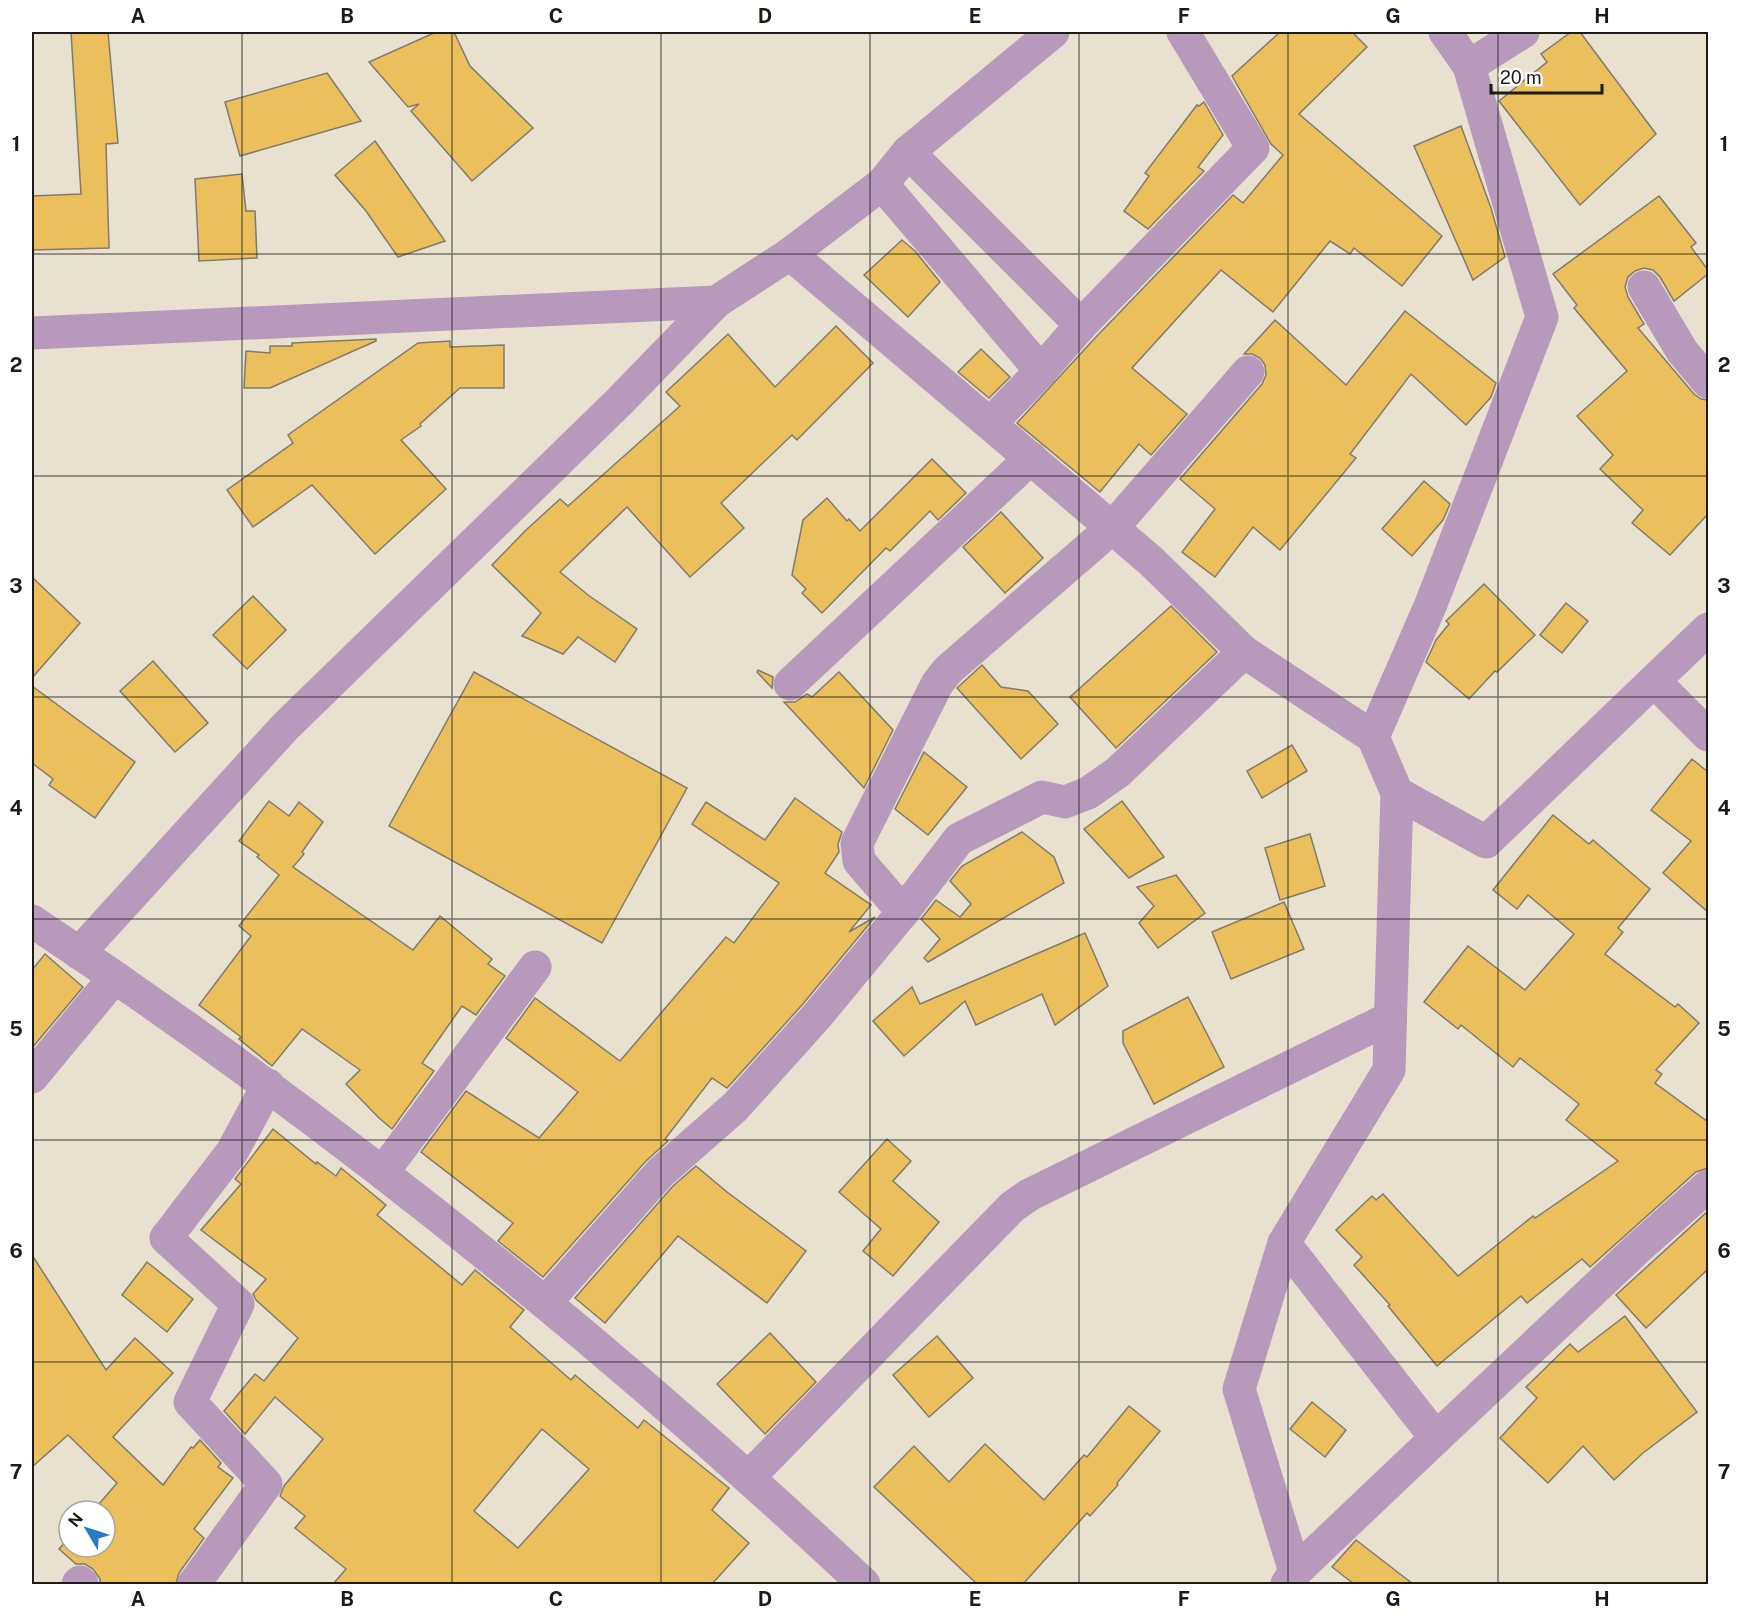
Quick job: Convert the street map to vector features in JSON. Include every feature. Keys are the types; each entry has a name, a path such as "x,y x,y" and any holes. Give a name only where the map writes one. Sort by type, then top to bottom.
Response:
{"street":[{"path":"79,953 285,727 620,401 716,302 790,254 882,184 908,152 1053,32"},
{"path":"991,423 1041,372 1081,325 1253,148 1184,32"},
{"path":"1373,737 1431,604 1542,316 1469,66 1445,32"},
{"path":"1469,66 1523,32"},
{"path":"908,152 1081,325"},
{"path":"882,184 1041,372"},
{"path":"790,254 1113,527 1244,652 1373,737 1397,793 1389,1070 1284,1243 1239,1389 1291,1578 1637,1249 1708,1186"},
{"path":"1644,287 1682,351 1708,382"},
{"path":"32,333 716,302"},
{"path":"903,912 859,861 857,843 937,684 948,670 1113,527 1248,372"},
{"path":"790,684 1032,458"},
{"path":"1397,793 1486,842 1708,629"},
{"path":"546,1302 660,1173 735,1107 816,1017 903,912 959,839 1042,797 1065,802 1088,793 1118,772 1244,652"},
{"path":"1654,681 1708,735"},
{"path":"32,921 268,1084 383,1172 546,1302 749,1478 864,1584"},
{"path":"383,1172 535,967"},
{"path":"32,1077 114,978"},
{"path":"749,1478 1012,1207 1029,1195 1390,1018"},
{"path":"194,1584 266,1484 190,1402 238,1304 166,1238 232,1152 268,1084"},
{"path":"1284,1243 1436,1438"}],"building":[{"path":"71,32 108,32 118,143 106,144 109,248 32,250 32,196 81,194"},
{"path":"436,32 454,32 470,66 533,128 472,181 411,111 419,104 408,107 369,62"},
{"path":"1280,32 1352,32 1367,47 1299,114 1442,236 1402,286 1354,248 1350,254 1330,241 1273,312 1221,270 1132,368 1187,414 1151,455 1139,444 1100,492 1017,423 1095,338 1233,195 1243,203 1283,155 1271,144 1232,76"},
{"path":"1571,32 1580,32 1656,134 1580,205 1499,101 1547,62 1541,54"},
{"path":"327,73 361,121 240,156 225,102"},
{"path":"1204,102 1223,135 1198,167 1204,171 1148,229 1124,211 1149,176 1145,173 1197,105"},
{"path":"1461,126 1491,208 1505,257 1473,280 1414,146"},
{"path":"375,141 445,241 398,257 366,211 335,175"},
{"path":"242,174 246,211 255,211 257,258 199,261 195,179"},
{"path":"1659,196 1696,243 1691,247 1708,270 1708,274 1674,301 1660,277 1653,270 1644,268 1635,271 1628,277 1625,287 1628,297 1644,324 1638,328 1694,394 1701,399 1708,400 1708,514 1670,555 1632,523 1643,510 1600,469 1613,455 1577,416 1627,371 1574,308 1577,305 1553,274"},
{"path":"902,240 915,251 940,282 908,317 864,275"},
{"path":"1405,311 1496,383 1491,397 1466,425 1411,374 1350,454 1356,458 1280,550 1253,527 1215,577 1182,552 1215,509 1180,479 1262,384 1266,375 1265,365 1260,358 1252,354 1244,354 1275,320 1346,385"},
{"path":"836,326 873,363 797,440 792,435 721,503 744,528 690,577 627,507 560,572 588,595 637,629 615,662 578,637 563,654 522,636 541,613 492,565 525,531 560,499 568,506 680,406 666,392 728,334 775,387"},
{"path":"376,339 376,341 270,388 244,388 246,351 270,353 270,346 292,346 292,343"},
{"path":"450,341 450,347 504,345 504,388 460,388 420,424 421,426 401,440 446,489 375,554 312,485 253,527 227,490 293,443 288,435 418,343"},
{"path":"981,349 1010,377 989,398 958,372"},
{"path":"932,459 966,493 938,520 930,511 890,551 886,548 822,613 802,593 806,589 792,575 803,520 827,498 847,521 849,519 860,531"},
{"path":"1424,481 1450,504 1443,520 1412,556 1382,529"},
{"path":"1001,512 1043,558 1005,593 963,547"},
{"path":"32,577 80,623 32,678"},
{"path":"1484,584 1535,635 1497,672 1495,671 1469,699 1426,662 1436,640 1449,624 1446,621"},
{"path":"253,596 286,630 247,669 213,635"},
{"path":"1566,603 1588,621 1562,653 1540,635"},
{"path":"1171,606 1217,652 1116,748 1070,697"},
{"path":"153,661 208,723 175,752 120,691"},
{"path":"982,665 1001,687 1028,691 1058,724 1021,759 957,688"},
{"path":"758,670 773,677 772,688 757,672"},
{"path":"474,672 687,788 602,943 389,826"},
{"path":"839,672 893,730 864,788 784,702 795,702 807,694 812,697"},
{"path":"32,686 135,762 95,818 49,785 53,779 32,763"},
{"path":"1292,745 1307,771 1262,798 1247,771"},
{"path":"924,752 967,787 928,835 895,809"},
{"path":"1692,759 1708,772 1708,912 1663,873 1691,841 1651,810"},
{"path":"795,798 842,832 838,844 839,852 825,873 871,905 849,932 875,917 802,1005 727,1088 712,1078 665,1139 668,1141 646,1161 543,1277 498,1241 513,1223 421,1152 466,1091 539,1138 578,1092 506,1038 535,998 620,1061 726,937 734,943 779,883 692,824 706,802 765,840"},
{"path":"269,801 289,816 299,802 323,822 302,852 304,854 293,867 413,950 440,916 492,959 488,964 505,976 476,1015 462,1006 422,1063 434,1071 392,1129 346,1084 360,1070 302,1029 272,1066 239,1039 241,1037 199,1005 251,936 239,926 279,875 257,857 259,855 239,841"},
{"path":"1122,801 1164,857 1129,878 1084,829"},
{"path":"1553,815 1589,844 1593,840 1650,889 1618,928 1623,932 1605,954 1675,1007 1678,1004 1699,1023 1656,1070 1662,1074 1655,1083 1708,1122 1708,1168 1696,1172 1590,1267 1582,1259 1527,1303 1521,1296 1437,1366 1388,1306 1390,1305 1354,1265 1362,1257 1336,1230 1372,1196 1376,1200 1383,1194 1458,1276 1533,1216 1535,1218 1618,1161 1566,1120 1579,1104 1520,1058 1513,1067 1461,1025 1458,1029 1424,1002 1468,946 1525,990 1574,934 1528,895 1517,909 1493,890"},
{"path":"1022,832 1054,857 1064,883 928,962 924,958 940,939 921,919 936,900 960,917 971,904 950,881 962,866"},
{"path":"1310,834 1325,886 1280,900 1265,848"},
{"path":"1176,875 1205,913 1158,948 1139,923 1154,906 1137,887"},
{"path":"1284,902 1304,949 1231,979 1212,932"},
{"path":"1085,933 1108,986 1055,1025 1042,994 976,1025 965,1001 904,1056 873,1021 912,987 920,1004"},
{"path":"45,954 83,987 32,1048 32,970"},
{"path":"1188,997 1224,1067 1154,1104 1123,1043 1123,1031"},
{"path":"273,1129 316,1164 317,1162 336,1176 341,1168 386,1205 377,1215 462,1285 475,1270 524,1310 510,1327 571,1380 575,1375 638,1428 644,1420 729,1488 712,1510 749,1543 712,1584 333,1584 346,1569 295,1528 305,1516 280,1496 284,1486 323,1439 275,1397 245,1434 224,1411 255,1374 264,1381 298,1338 256,1300 253,1294 266,1279 201,1230 241,1184 235,1179","holes":["542,1429 589,1469 518,1548 474,1511"]},
{"path":"887,1139 911,1161 893,1181 939,1222 893,1276 863,1251 881,1229 839,1192"},
{"path":"696,1166 806,1251 767,1303 678,1236 605,1323 575,1298 673,1186"},
{"path":"1708,1211 1708,1269 1646,1328 1616,1295"},
{"path":"32,1255 106,1370 135,1338 173,1373 113,1437 163,1485 191,1447 193,1448 200,1440 221,1463 218,1467 233,1478 194,1529 204,1538 179,1573 176,1584 100,1584 100,1579 93,1569 85,1564 76,1564 70,1559 117,1559 117,1499 103,1499 117,1483 68,1435 32,1467"},
{"path":"147,1262 193,1299 167,1332 122,1295"},
{"path":"1625,1316 1697,1412 1643,1453 1614,1480 1583,1446 1548,1483 1500,1438 1537,1398 1526,1387 1570,1344 1578,1352"},
{"path":"770,1333 816,1382 765,1434 717,1384"},
{"path":"937,1336 973,1378 929,1417 893,1375"},
{"path":"1312,1402 1346,1430 1325,1457 1290,1429"},
{"path":"1129,1406 1160,1431 1117,1483 1118,1485 1090,1516 1087,1513 1023,1584 977,1584 874,1487 914,1446 949,1482 985,1444 1044,1500 1084,1455 1087,1457"},
{"path":"1356,1540 1413,1584 1354,1584 1332,1567"}]}
